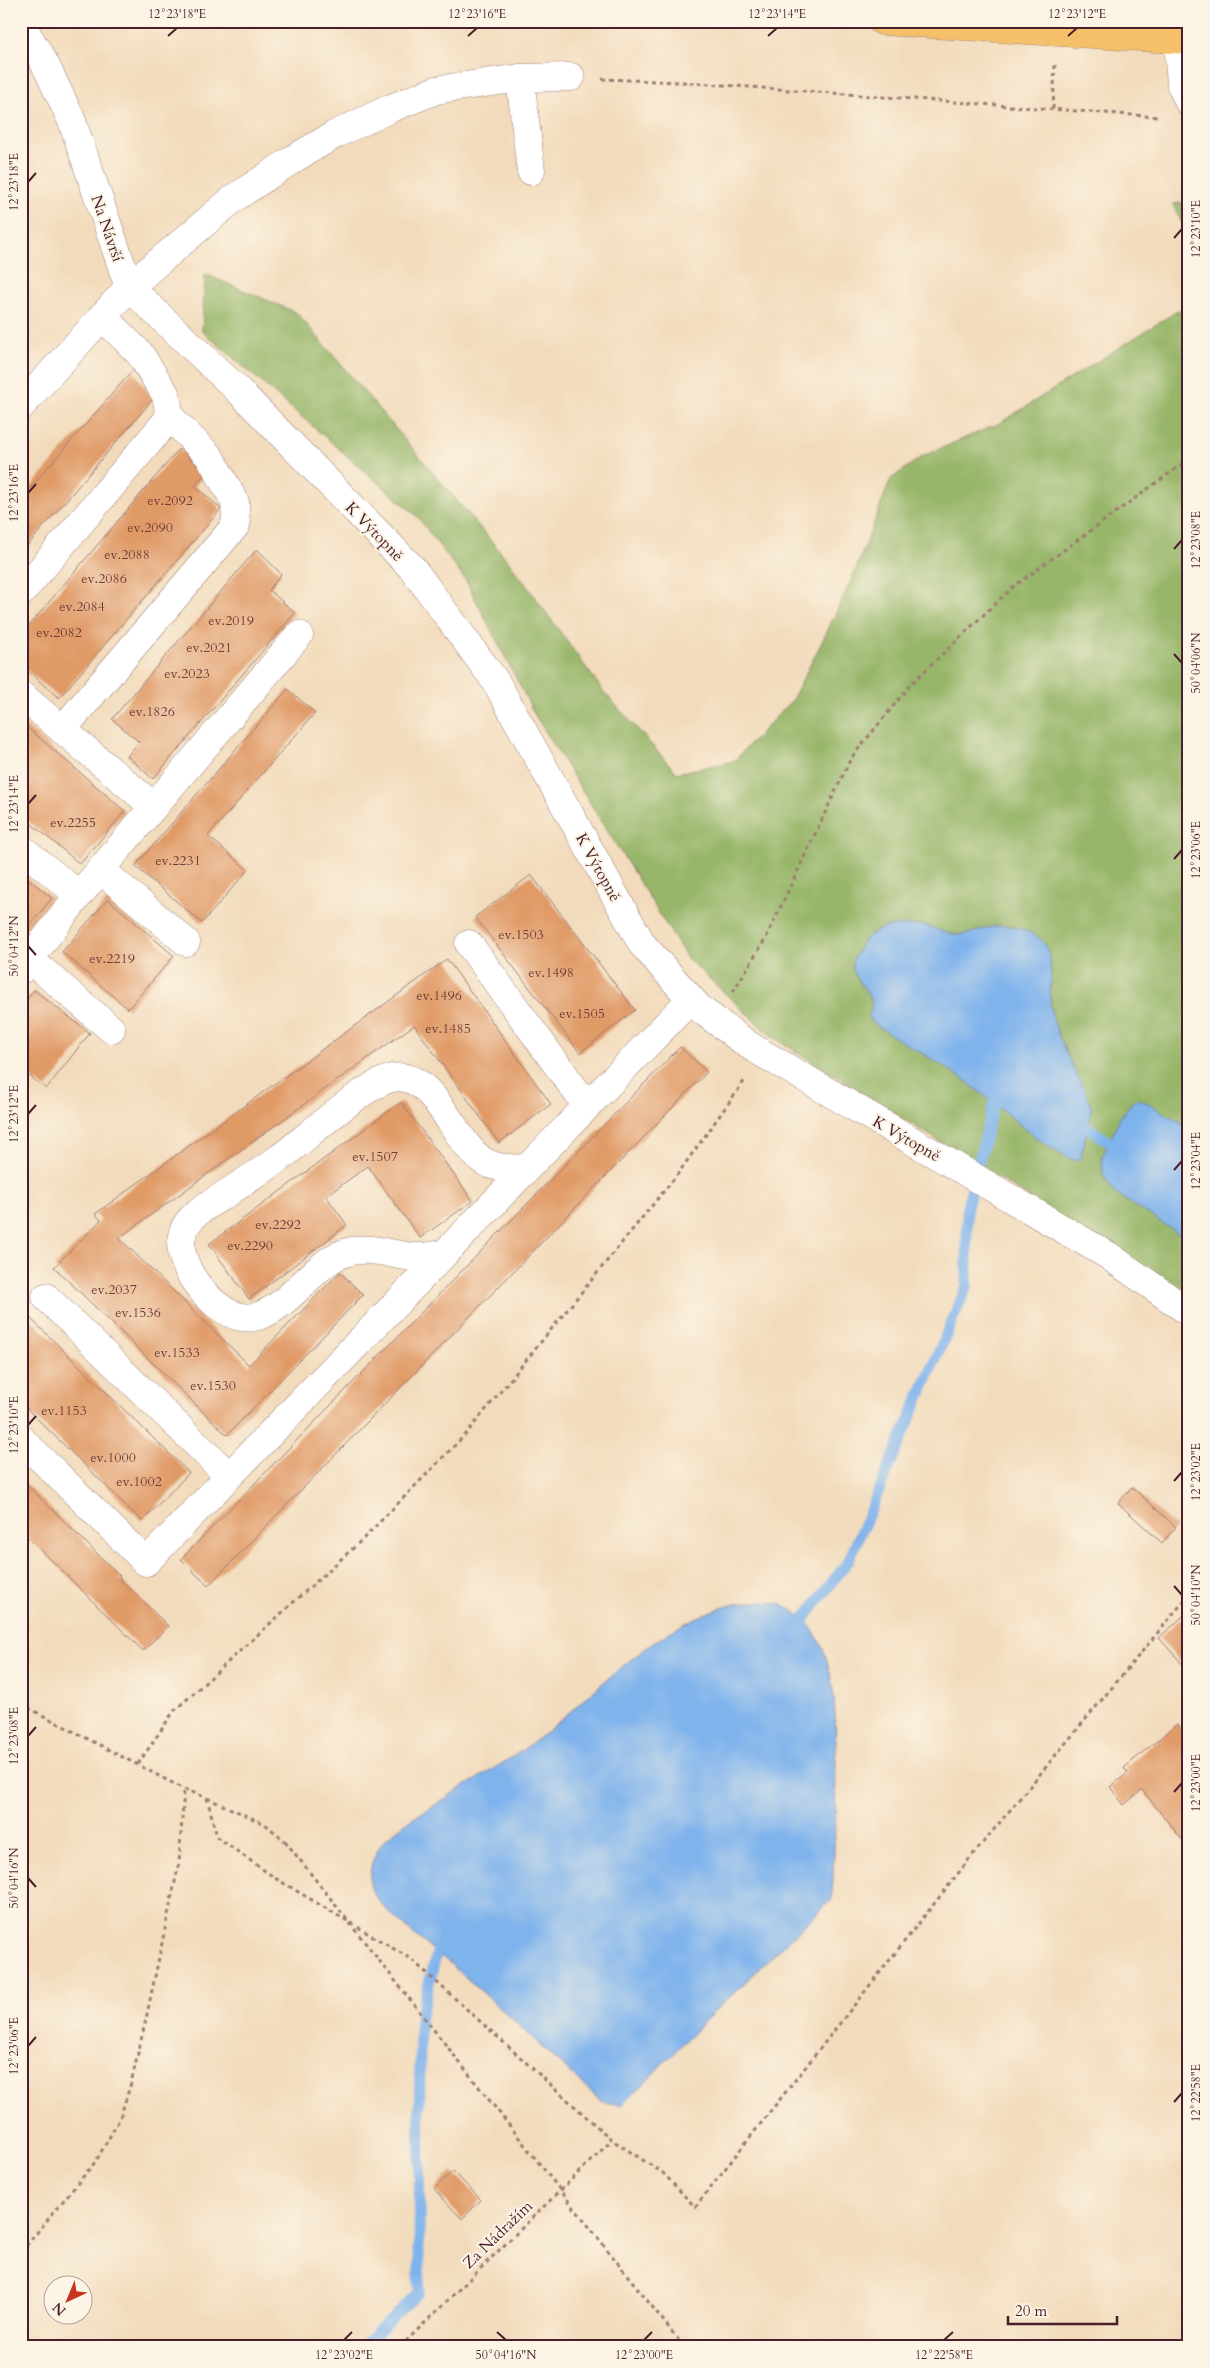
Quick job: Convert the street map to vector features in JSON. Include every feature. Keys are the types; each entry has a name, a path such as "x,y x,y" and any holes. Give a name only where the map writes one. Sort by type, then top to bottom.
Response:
{"main road":[{"path":"882,21 1056,33 1185,34"}],"street":[{"name":"Na Návrší","path":"21,24 46,66 72,121 128,287"},
{"path":"1185,34 1181,85 1189,102"},
{"path":"21,406 128,287 233,199 295,158 334,135 388,109 436,90 520,78 571,77"},
{"path":"520,78 531,171"},
{"name":"K Výtopně","path":"128,287 238,391 413,569 496,682 642,944 691,999 716,1021 764,1054 1108,1256 1189,1312"},
{"path":"62,730 236,525 235,502 210,457 170,417 166,395 140,354 102,316"},
{"path":"21,592 170,417"},
{"path":"110,1029 25,965 79,895 299,635"},
{"path":"21,695 153,806"},
{"path":"21,848 79,895"},
{"path":"101,870 186,942"},
{"path":"469,944 587,1106"},
{"path":"21,1439 146,1562 691,999"},
{"path":"444,1254 414,1258 384,1251 355,1249 336,1256 267,1313 242,1317 218,1307 189,1274 181,1252 183,1231 196,1213 277,1160 364,1093 392,1078 412,1079 428,1091 472,1152 488,1164 506,1169 527,1168"},
{"path":"46,1297 229,1476"}],"path":[{"path":"1053,109 1056,33"},
{"path":"571,77 691,83 1165,118"},
{"path":"716,1021 767,936 851,758 912,683 1013,587 1189,459"},
{"path":"138,1764 174,1711 362,1540 466,1434 677,1175 764,1054"},
{"path":"207,1798 216,1837 275,1878 412,1959 612,2140 664,2173 695,2207 971,1857 1189,1595"},
{"path":"21,1704 184,1789 266,1824 285,1840 684,2347"},
{"path":"21,2252 96,2160 120,2118 133,2074 179,1863 184,1789"},
{"name":"Za Nádražím","path":"400,2347 612,2140"}],"green space":[{"path":"1189,202 1189,239 1173,204"},
{"path":"1189,254 1189,1298 770,1035 687,958 535,715 466,581 417,516 202,331 205,274 297,313 510,563 603,691 677,773 734,761 792,700 854,574 891,479 923,456 1000,423 1182,308"}],"water":[{"path":"924,925 957,935 995,926 1009,926 1034,935 1045,945 1050,960 1050,1002 1054,1022 1063,1046 1091,1104 1091,1113 1081,1157 1078,1161 1053,1149 963,1079 869,1020 872,1007 871,1000 856,977 852,967 856,954 869,935 877,931 894,926"},
{"path":"1140,1099 1189,1127 1189,1240 1114,1193 1103,1174 1102,1157 1121,1116 1134,1100"},
{"path":"747,1602 783,1605 794,1611 809,1624 827,1660 834,1702 836,1763 832,1899 712,2014 622,2105 602,2102 472,1983 384,1907 371,1888 372,1862 381,1845 396,1830 524,1749 628,1662 655,1642 684,1624 714,1611"}],"building":[{"path":"133,370 153,399 21,553 21,498"},
{"path":"179,449 206,472 195,486 221,509 59,698 21,665 21,635"},
{"path":"257,549 281,574 269,590 295,613 153,779 127,756 139,742 112,719"},
{"path":"288,689 315,713 208,836 248,870 202,923 135,866"},
{"path":"21,722 125,811 80,864 21,815"},
{"path":"21,873 52,898 21,936"},
{"path":"531,875 635,1010 580,1053 475,917"},
{"path":"108,899 174,956 128,1009 62,952"},
{"path":"447,959 551,1104 499,1143 414,1025 119,1238 249,1365 340,1272 363,1295 227,1435 54,1267 101,1220 95,1214"},
{"path":"34,990 90,1033 46,1089 21,1069 21,1006"},
{"path":"680,1047 707,1072 208,1586 181,1559"},
{"path":"401,1102 473,1201 420,1238 368,1166 326,1196 347,1225 249,1299 209,1244"},
{"path":"25,1313 189,1473 142,1521 21,1403 21,1317"},
{"path":"21,1479 168,1626 143,1651 21,1530"},
{"path":"1132,1487 1176,1527 1162,1543 1118,1503"},
{"path":"1189,1611 1189,1667 1187,1669 1159,1638"},
{"path":"1177,1724 1189,1738 1189,1848 1142,1790 1124,1805 1110,1787 1128,1773 1124,1768"},
{"path":"453,2171 481,2200 462,2219 434,2189"}],"waterway":[{"path":"795,1631 849,1560 967,1286 967,1207 994,1103 1010,1101"},
{"path":"1076,1119 1109,1142"},
{"path":"362,2347 419,2292 420,2019 437,1952 450,1944"}]}
